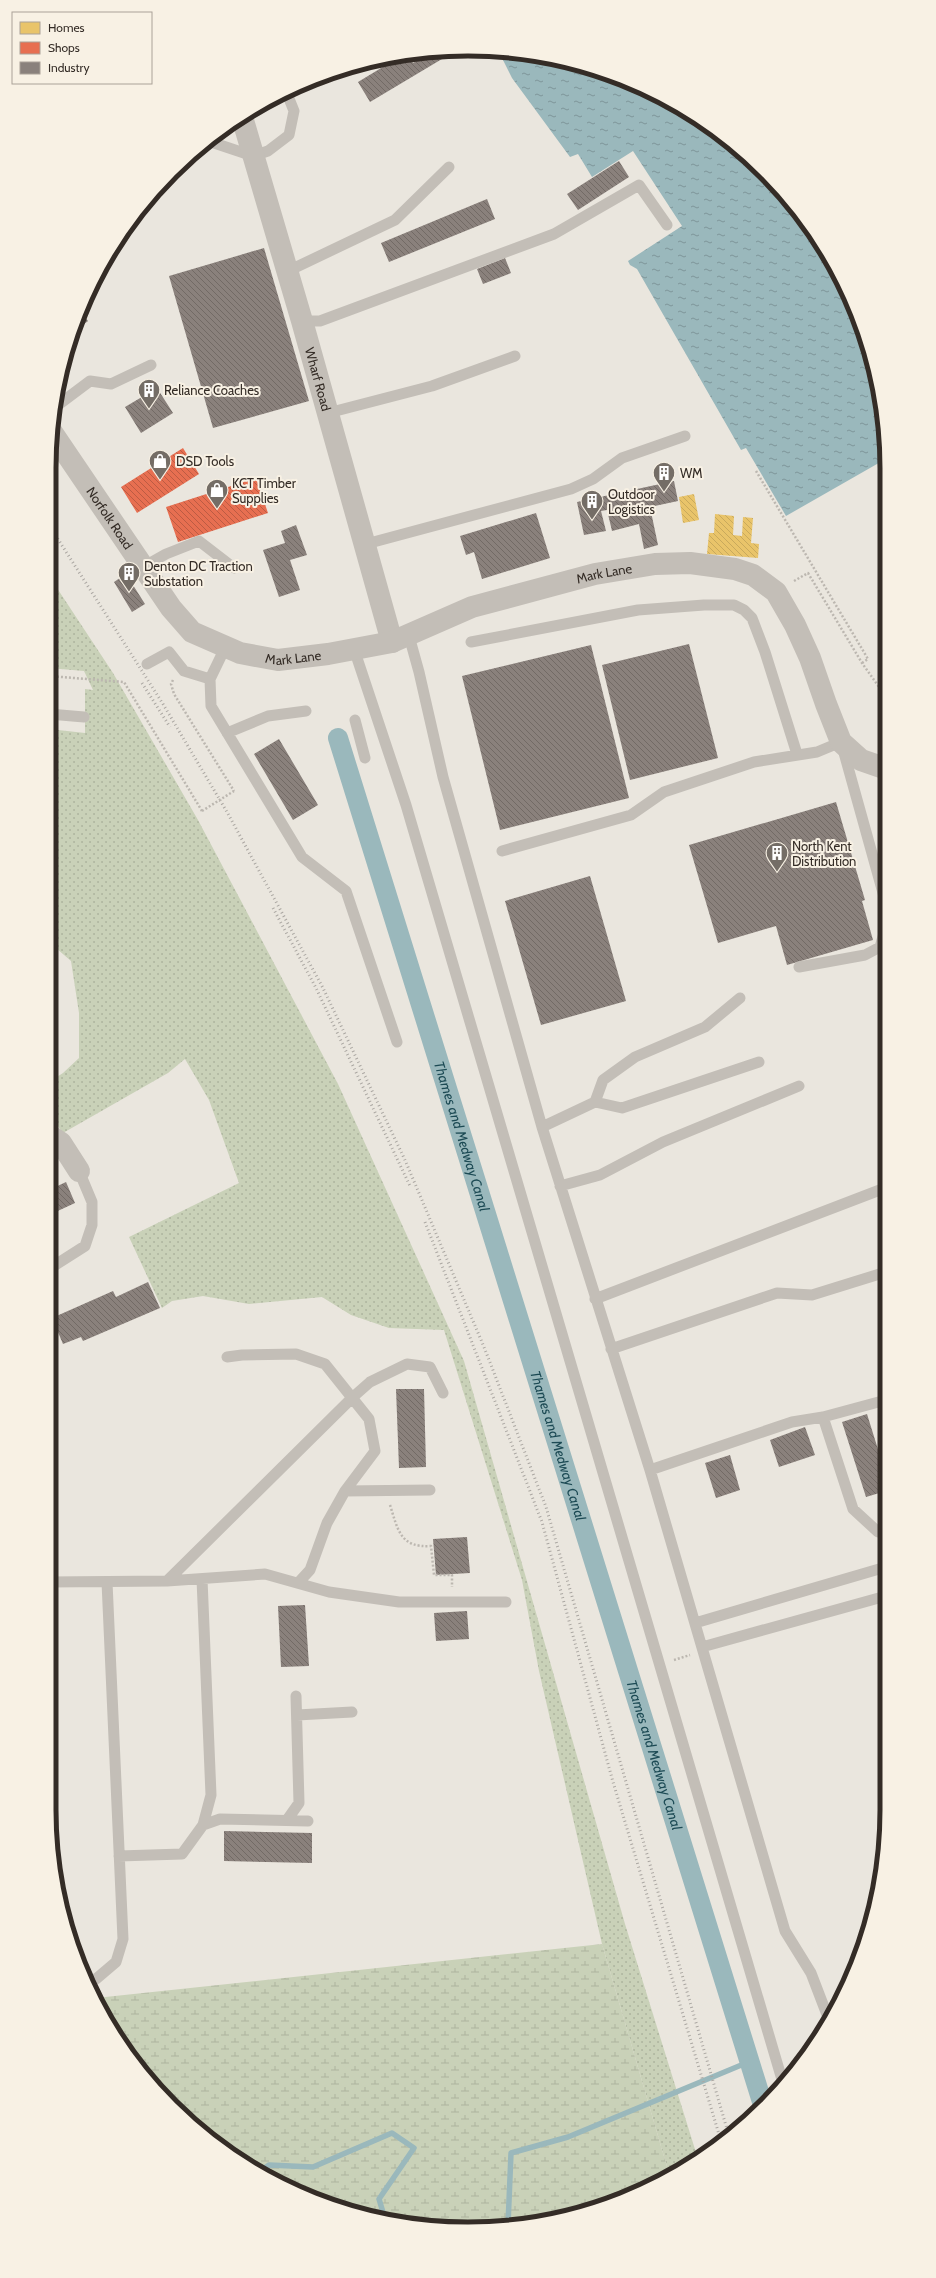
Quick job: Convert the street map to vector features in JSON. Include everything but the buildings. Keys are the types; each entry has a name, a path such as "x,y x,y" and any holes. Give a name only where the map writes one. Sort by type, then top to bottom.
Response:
{"street":[{"name":"Wharf Road","path":"244,122 366,544 400,639"},
{"name":"Norfolk Road","path":"57,440 171,608 192,632 225,648"},
{"name":"Mark Lane","path":"225,648 250,656 278,660 354,649 400,639 459,612 530,590 595,574 655,564 690,563 735,569 753,575 776,592 796,625 842,742 861,760 880,767"},
{"path":"56,1140 61,1143 79,1171"}],"lane":[{"path":"214,143 254,156 268,151 289,134 294,111 288,97"},
{"path":"288,271 395,220 449,166"},
{"path":"302,321 320,321 554,234 639,185 667,225"},
{"path":"328,413 432,386 515,356"},
{"path":"62,402 90,381 111,384 151,364"},
{"path":"366,544 571,489 593,479 622,458 685,436"},
{"path":"143,567 166,554 199,541 234,568"},
{"path":"471,642 638,610 704,605 734,605 744,610 752,618 765,652 797,754"},
{"path":"400,639 419,672 443,777 542,1127 650,1470 785,1931 811,1973 826,2013"},
{"path":"225,648 210,679 211,706 302,857 346,891 397,1042"},
{"path":"354,649 406,805 781,2078"},
{"path":"147,664 169,652 184,671 210,679"},
{"path":"227,733 268,716 306,711"},
{"path":"56,715 84,717"},
{"path":"355,720 365,758"},
{"path":"502,851 631,815 664,792 754,762 817,752 842,742 880,882"},
{"path":"799,967 865,955 880,947"},
{"path":"595,1102 603,1080 635,1057 705,1027 740,998"},
{"path":"542,1127 595,1102 622,1108 759,1062"},
{"path":"560,1186 600,1175 663,1142 799,1086"},
{"path":"56,1265 85,1246 92,1225 92,1202 79,1171"},
{"path":"595,1299 880,1190"},
{"path":"611,1349 777,1293 812,1295 880,1274"},
{"path":"227,1357 242,1355 296,1354 325,1364 369,1419 375,1451 346,1491 327,1523 310,1570 298,1583"},
{"path":"167,1581 352,1397 370,1382 407,1364 430,1367 443,1393"},
{"path":"650,1470 792,1422 823,1417 880,1402"},
{"path":"823,1417 853,1509 878,1532"},
{"path":"346,1491 430,1490"},
{"path":"695,1623 880,1569"},
{"path":"56,1582 167,1581 265,1574 329,1592 399,1602 506,1602"},
{"path":"119,1856 182,1854 203,1825 211,1795 202,1579"},
{"path":"92,1979 96,1979 116,1962 123,1939 107,1582"},
{"path":"703,1649 880,1598"},
{"path":"287,1820 299,1803 296,1696"},
{"path":"297,1714 352,1712"},
{"path":"203,1825 220,1819 308,1820"}],"path":[{"path":"756,471 868,659 862,662"},
{"path":"776,592 808,573 862,662 880,688"},
{"path":"56,677 124,682 202,811 234,791 174,694 171,684 175,676 184,671"},
{"path":"389,1491 389,1501 401,1535 415,1546 431,1546 434,1575 452,1575 452,1594"},
{"path":"659,1664 703,1649"}],"green space":[{"path":"56,587 113,673 198,820 338,1084 464,1361 625,1924 696,2153 668,2170 602,1944 539,1671 522,1580 444,1330 389,1328 351,1315 322,1297 249,1304 203,1296 172,1301 162,1308 129,1237 239,1183 209,1100 185,1059 168,1073 63,1133 56,1124 56,1078 79,1058 79,1013 71,961 56,948 56,730 85,733 85,689 93,690 84,671 56,669"},
{"path":"602,1944 668,2170 626,2191 600,2200 575,2208 522,2218 468,2222 441,2221 388,2214 361,2208 310,2191 286,2180 239,2153 196,2120 158,2082 141,2061 125,2039 101,1997"}],"water":[{"path":"502,58 548,64 575,70 626,87 650,98 697,125 740,158 778,196 811,239 838,286 849,310 866,361 872,388 879,441 880,462 786,516 746,448 741,450 637,269 630,265 628,261 682,226 633,151 592,177 578,154 570,157 512,78"}],"waterway":[{"name":"Thames and Medway Canal","path":"338,738 761,2099"},
{"path":"508,2220 511,2153 568,2137 751,2061"},
{"path":"264,2168 269,2165 313,2167 392,2133 414,2148 379,2199 383,2213"}],"railway":[{"path":"56,536 163,704 227,812 323,988 405,1160 484,1347 546,1507 727,2130"},
{"path":"142,683 170,727"},
{"path":"273,908 316,988 410,1186"},
{"path":"425,1222 542,1522 613,1782 720,2136"}],"place":[{"name":"Reliance Coaches","path":"149,410"},
{"name":"DSD Tools","path":"160,480"},
{"name":"WM","path":"664,492"},
{"name":"KCT Timber Supplies","path":"217,510"},
{"name":"Outdoor Logistics","path":"592,520"},
{"name":"Denton DC Traction Substation","path":"129,592"},
{"name":"North Kent Distribution","path":"777,872"}]}
